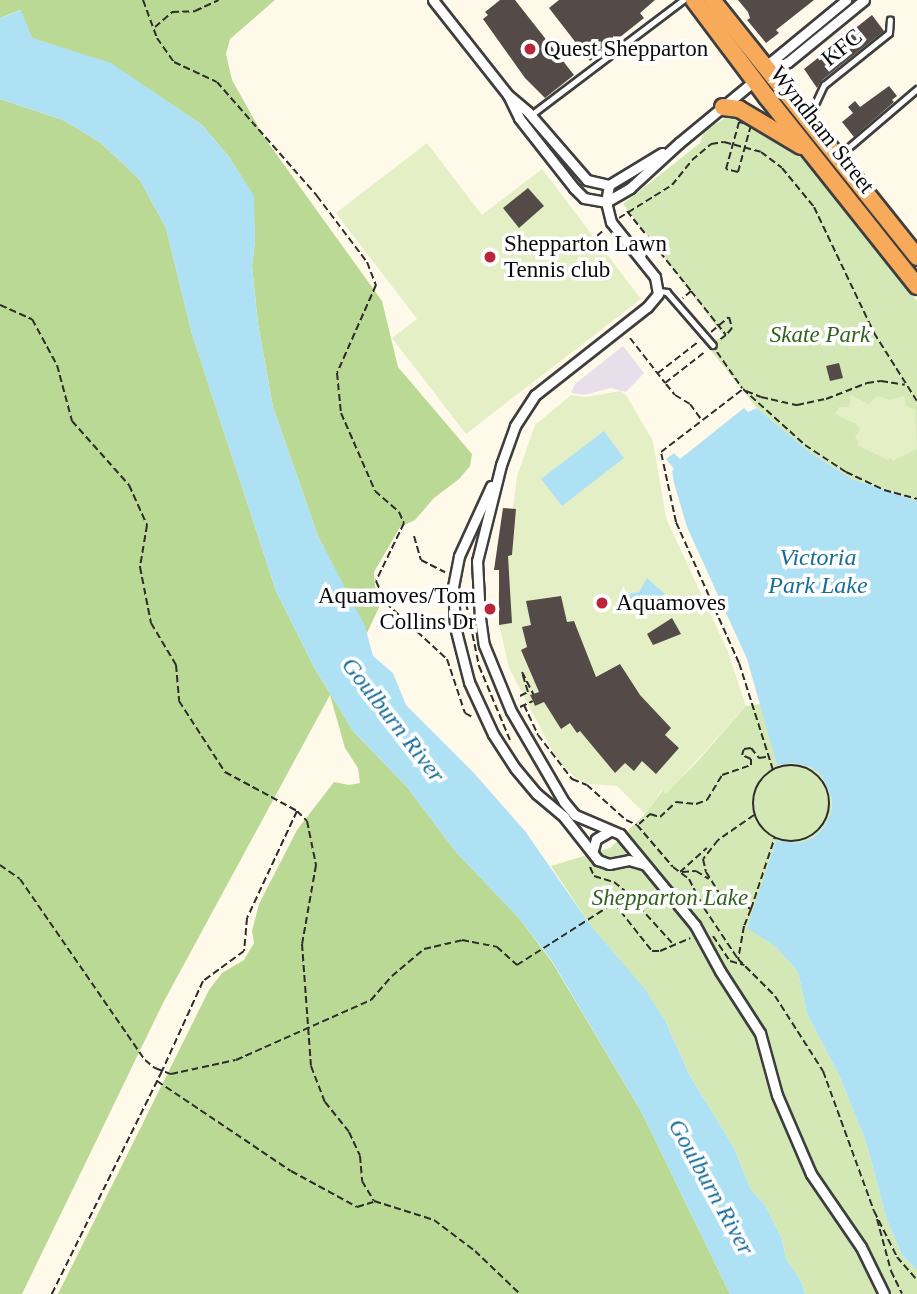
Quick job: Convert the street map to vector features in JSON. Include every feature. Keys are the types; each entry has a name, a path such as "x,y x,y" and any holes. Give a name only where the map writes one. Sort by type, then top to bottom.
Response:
{"highway":[{"name":"Wyndham Street","path":"694,0 754,81 917,286"},
{"name":"Wyndham Street","path":"712,0 915,252"},
{"path":"754,81 768,68"},
{"path":"723,107 738,109 809,151"},
{"path":"898,263 915,252"}],"street":[{"path":"433,0 508,95 587,180 609,185 679,143"},
{"path":"768,68 788,62 864,0"},
{"path":"768,68 842,1"},
{"path":"508,95 519,118 574,188 584,198 606,202 630,188 754,81"},
{"path":"609,185 606,202 612,223 655,277 659,291 647,307 535,395 515,426 501,465 456,566 453,607 461,655 469,682 499,745 527,784 564,817 603,863 629,860 643,864"},
{"path":"501,465 477,561 484,645 511,711 557,792 576,815 620,834 643,864 676,897 700,933 720,971 760,1033 777,1095 811,1174 861,1247 884,1294"},
{"path":"593,850 596,839 610,831"},
{"path":"619,862 625,853 626,843"}],"lane":[{"path":"530,116 683,0"},
{"name":"KFC","path":"815,104 824,85 889,33 890,20"},
{"path":"838,158 848,146 917,89"},
{"path":"659,291 667,292 713,345"}],"path":[{"path":"143,0 154,28 174,62 217,82 317,196 367,262 376,285 337,373 341,413 375,491 399,512 404,523 376,581 386,603 447,659 465,713 479,721"},
{"path":"154,28 173,12 195,11 219,0"},
{"path":"740,122 751,125 746,146 738,172 726,169 740,122"},
{"path":"597,236 627,211 672,185 692,160 711,144 746,146 775,162 806,195 820,217 864,314 917,401"},
{"path":"627,211 726,335"},
{"path":"677,303 691,291"},
{"path":"0,304 32,319 57,365 72,421 129,485 147,525 140,567 151,623 176,665 178,701 225,772 297,811 307,821 316,865 302,944 311,1066 325,1102 349,1132 360,1156 362,1181 374,1201"},
{"path":"658,373 729,317 732,328 726,335 665,383"},
{"path":"630,338 675,395 690,404 701,419"},
{"path":"713,345 743,389 760,408 805,445 846,472 884,490 917,499"},
{"path":"743,389 761,397 797,405 827,399 867,383 881,381 905,385"},
{"path":"743,389 660,452 676,522 739,663 773,770"},
{"path":"520,696 527,692 522,672 533,694"},
{"path":"533,701 524,705 538,736 560,767 572,779 587,785 637,825 689,879 704,908 738,959 775,996 823,1071 876,1215 891,1271 902,1294"},
{"path":"637,825 650,814 660,817 676,802 696,804 707,800 722,775 751,765 750,757 742,755 744,749 751,748 759,758 767,756"},
{"path":"783,766 804,767 821,780 829,801 824,822 808,836 788,841 775,837 764,829 755,815 753,804 758,785 773,770 783,766"},
{"path":"52,1294 162,1071 203,981 244,951 247,918 297,811"},
{"path":"680,872 699,852 755,815"},
{"path":"738,959 744,926 775,837"},
{"path":"710,879 703,859 712,845"},
{"path":"588,862 594,876 614,882 625,891 674,945"},
{"path":"0,865 20,879 145,1060 171,1074 236,1060 371,1000 391,976 424,949 462,940 497,947 517,965 614,903 652,951 660,951 700,933 710,932 730,961 744,965"},
{"path":"680,872 696,871 710,879 728,899 751,909"},
{"path":"157,1081 291,1171 357,1207 374,1201 434,1220 475,1251 520,1294"},
{"path":"876,1215 897,1257 917,1280"}],"shaded area":[{"path":"623,346 644,373 626,392 611,388 584,395 571,393 575,384"}],"green space":[{"path":"0,0 275,0 230,39 226,54 232,80 264,137 382,301 398,367 472,454 470,466 459,479 434,498 415,520 400,527 374,572 375,586 381,603 367,633 318,536 273,407 258,324 252,266 255,241 253,195 229,157 202,125 111,64 32,38 20,10 0,18"},
{"path":"0,99 63,120 101,143 140,180 166,228 192,334 276,591 314,667 353,731 407,787 456,852 518,917 552,962 641,1111 730,1294 58,1294 209,990 222,973 244,960 254,943 252,931 259,904 297,830 334,782 349,785 360,783 358,768 345,748 330,695 163,1003 22,1294 0,1294"},
{"name":"Skate Park","path":"741,116 795,151 828,187 917,301 917,501 852,479 811,453 757,408 708,347 723,335 623,204 700,143 704,131 725,118"},
{"name":"Shepparton Lawn Tennis club","path":"427,143 482,215 542,169 641,299 466,434 392,338 417,319 336,213"},
{"name":"Aquamoves","path":"621,391 653,441 666,518 728,652 746,706 667,793 662,790 645,814 617,786 590,784 577,779 558,761 509,668 499,624 498,595 503,570 494,570 503,508 513,508 517,476 535,425 571,395 585,397"},
{"path":"851,395 869,404 877,396 890,400 904,396 906,406 915,410 917,449 892,461 891,457 888,460 857,445 859,441 855,438 860,429 856,424 835,414 839,407 849,407"},
{"name":"Shepparton Lake","path":"761,704 777,765 795,763 812,768 822,776 832,799 831,813 824,827 814,837 800,843 776,841 766,870 776,947 798,972 807,1014 839,1075 866,1142 887,1220 902,1255 917,1270 917,1294 805,1294 802,1283 786,1259 782,1239 765,1205 751,1190 733,1146 690,1076 665,1020 643,988 591,926 551,866 610,848 645,814 663,790 666,793 696,763 746,706"}],"water":[{"name":"Goulburn River","path":"21,10 32,38 111,63 202,125 229,157 254,196 255,241 252,266 258,324 273,407 318,536 365,626 373,656 393,673 406,705 473,772 525,831 591,926 644,988 665,1020 690,1076 733,1146 751,1190 765,1205 782,1239 786,1259 802,1283 805,1294 730,1294 641,1111 552,961 518,917 456,852 407,787 353,731 314,667 276,591 192,334 166,228 140,180 101,143 63,120 0,99 0,18"},
{"name":"Victoria Park Lake","path":"744,408 748,412 757,408 811,453 852,479 917,501 917,1270 902,1255 887,1220 866,1142 839,1075 807,1014 798,972 776,947 747,928 776,841 800,843 814,837 824,827 831,813 832,799 822,776 812,768 795,763 777,765 747,659 687,527 674,483 674,469 666,459 674,453 680,459"},
{"path":"604,431 624,458 562,506 541,479"},
{"path":"647,578 665,594 653,600 649,611 643,615 623,598 626,594 639,592"}],"building":[{"name":"Quest Shepparton","path":"500,0 515,0 574,75 545,98 525,78 483,19 488,15 485,12"},
{"path":"559,0 655,0 640,13 644,18 590,61 549,8"},
{"path":"738,0 814,0 776,30 779,33 766,43 747,20 750,18 748,12"},
{"path":"872,15 884,31 821,81 817,88 804,69"},
{"path":"889,86 897,96 892,100 894,102 854,137 842,122 853,113 848,107 855,101 860,107"},
{"name":"Shepparton Lawn Tennis club","path":"528,188 544,206 519,228 503,208"},
{"path":"839,363 843,378 830,381 826,366"},
{"path":"503,508 516,509 512,555 508,556 512,623 499,625 499,570 494,570"},
{"name":"Aquamoves","path":"561,596 567,622 574,621 596,677 620,664 640,695 671,728 665,735 679,748 656,774 642,761 634,771 625,763 615,773 580,731 577,733 570,723 561,729 544,702 535,706 530,695 539,692 521,650 527,647 522,627 531,625 526,601"},
{"path":"672,618 681,634 653,645 647,634"}],"place":[{"name":"Quest Shepparton","path":"530,49"},
{"name":"Shepparton Lawn Tennis club","path":"490,257"},
{"name":"Aquamoves","path":"602,603"},
{"name":"Aquamoves/Tom Collins Dr","path":"490,609"}]}
